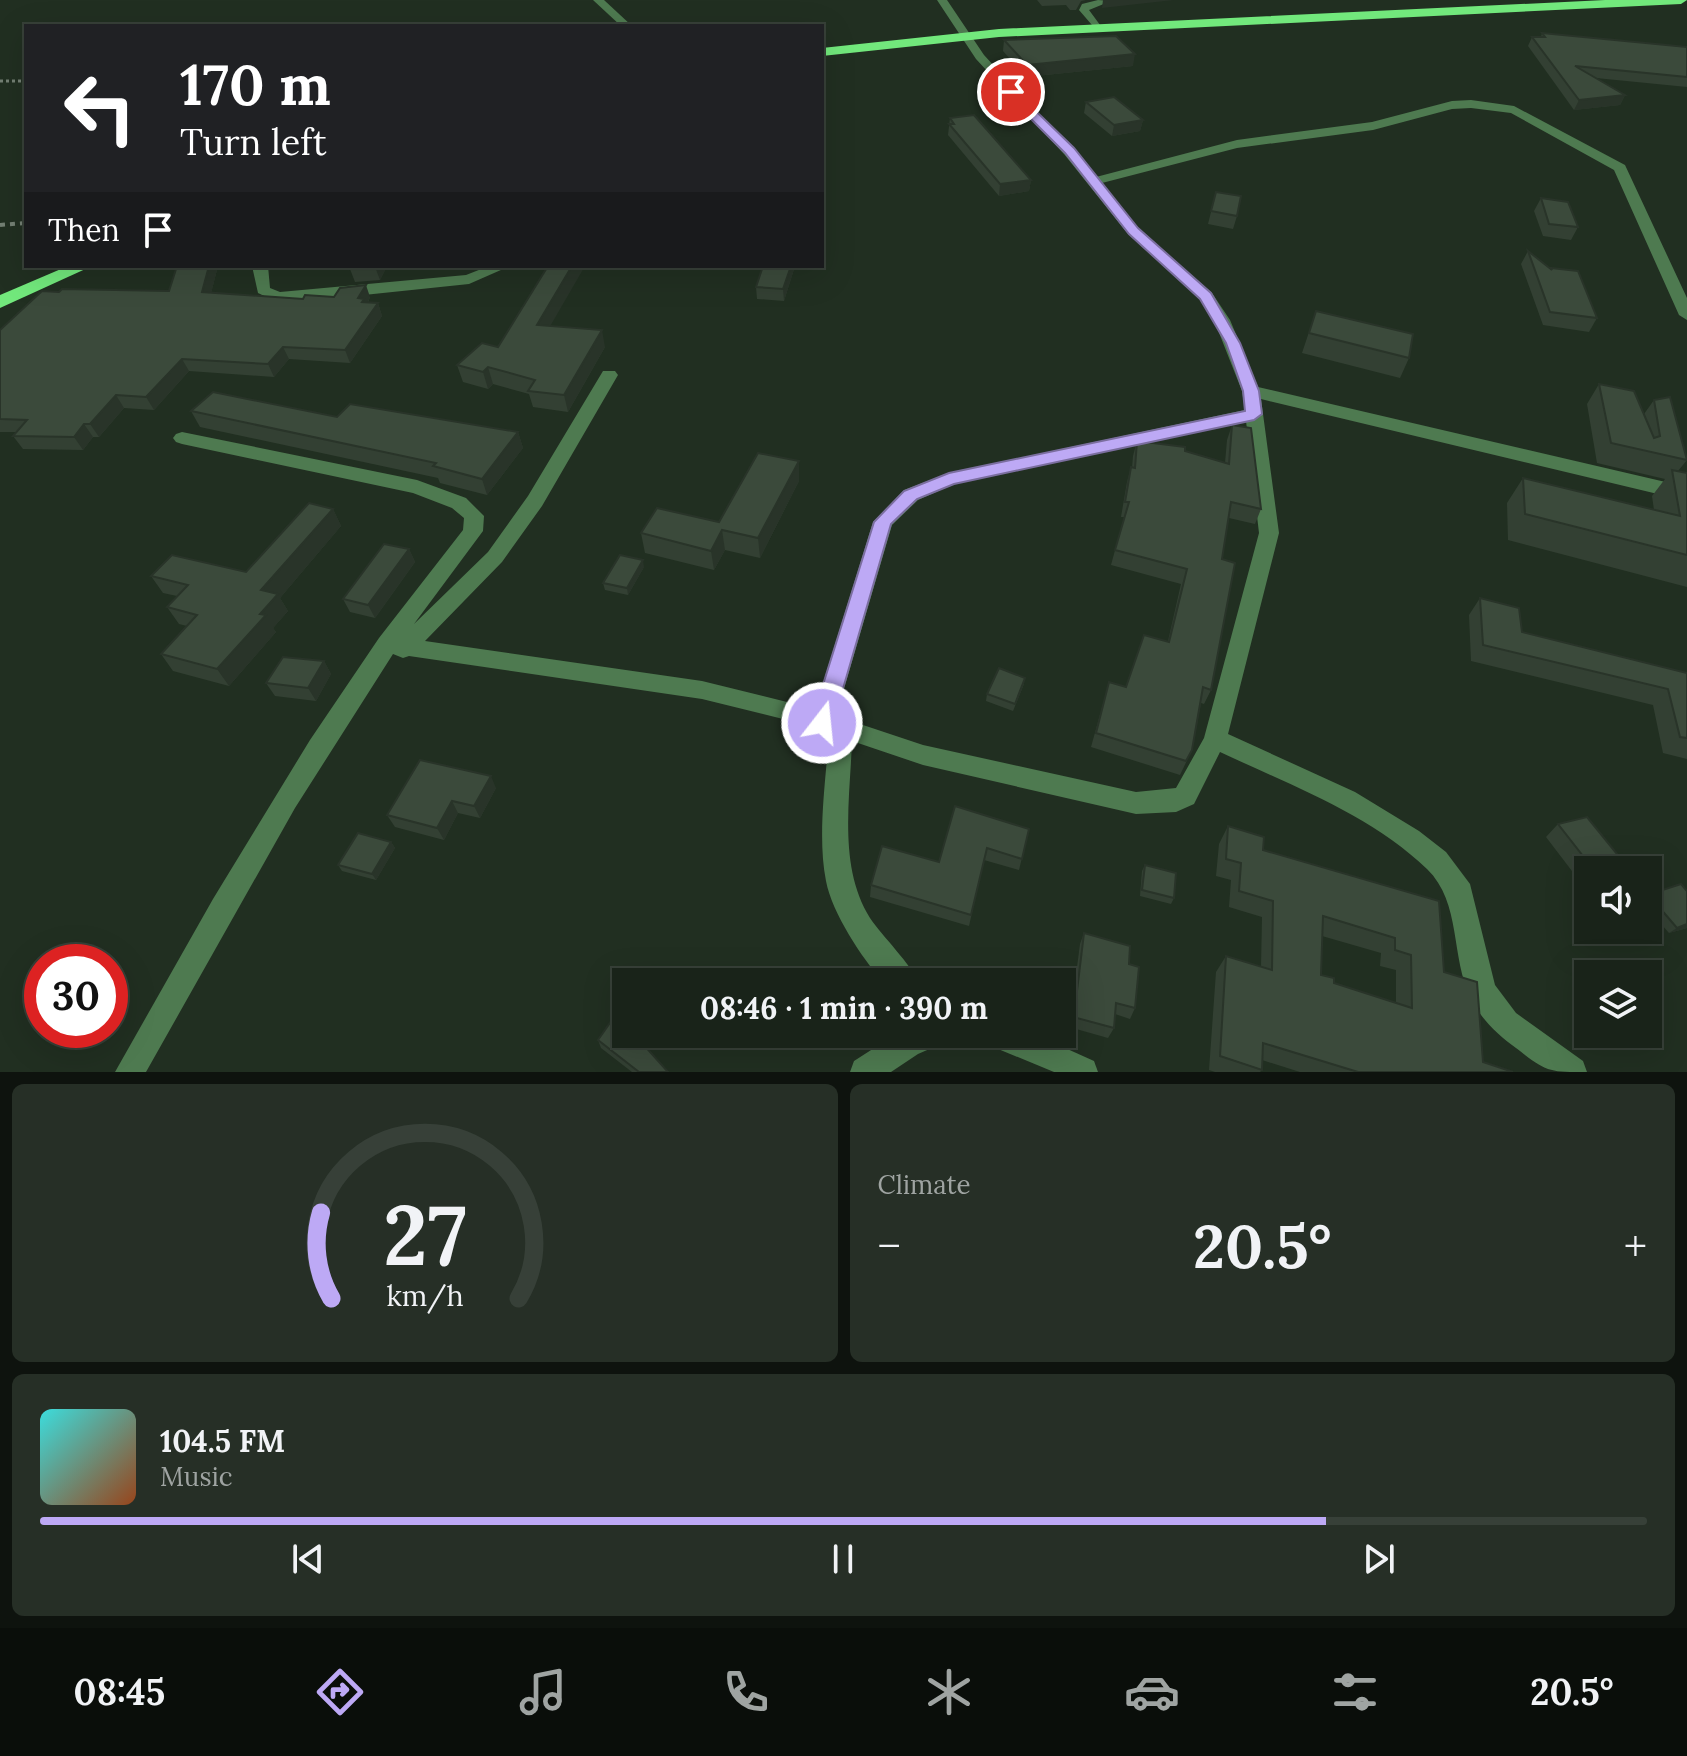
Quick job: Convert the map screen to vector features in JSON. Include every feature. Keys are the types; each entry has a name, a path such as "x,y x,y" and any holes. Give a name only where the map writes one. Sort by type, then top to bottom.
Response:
{"highway":[{"path":"824,52 966,36 1681,0"},
{"path":"0,286 43,268"},
{"path":"0,302 78,268"}],"street":[{"path":"598,0 625,24"},
{"path":"395,646 702,690 791,711 923,755 1136,803 1176,801 1185,796 1193,786 1215,739 1269,533 1251,391 1222,320 1206,296 1133,231 1095,181 1011,92 966,36 942,0"},
{"path":"1098,29 1084,10 1086,6 1106,1"},
{"path":"1095,181 1237,144 1358,129 1452,105 1471,104 1514,110 1620,168 1687,315"},
{"path":"260,268 263,290 277,297 297,297 469,279 497,268"},
{"path":"395,646 495,557 535,501 609,375"},
{"path":"1251,391 1687,494"},
{"path":"890,968 859,925 839,882 831,726 883,522 911,495 949,479 1254,414"},
{"path":"130,1072 238,882 473,531 474,516 443,495 182,438"},
{"path":"1215,739 1351,802 1448,871 1457,884 1482,992 1506,1023 1572,1072"},
{"path":"865,1072 901,1048"},
{"path":"1033,1048 1083,1072"}],"path":[{"path":"0,81 24,81"},
{"path":"0,225 24,223"}],"building":[{"path":"1542,33 1687,47 1687,77 1575,66 1625,95 1579,100 1532,37 1545,37"},
{"path":"1116,36 1135,54 1027,65 1004,40"},
{"path":"1114,97 1143,120 1114,125 1086,102"},
{"path":"974,115 1031,180 1000,184 949,124 954,124 950,118"},
{"path":"1216,192 1241,196 1237,216 1211,211"},
{"path":"1541,198 1568,202 1578,227 1549,224"},
{"path":"1528,251 1552,270 1578,271 1597,318 1550,312"},
{"path":"176,268 208,268 202,292 303,299 305,295 334,297 340,288 366,285 358,298 364,299 362,302 378,303 345,350 283,347 268,364 182,359 146,397 116,395 74,437 13,436 27,420 0,419 0,330 42,291 169,291"},
{"path":"547,268 571,268 537,325 602,330 564,395 528,391 535,380 488,367 483,372 457,365 482,343 498,347"},
{"path":"762,268 790,268 783,289 756,287"},
{"path":"1316,311 1413,334 1409,358 1309,333"},
{"path":"1599,384 1634,391 1654,438 1660,436 1654,400 1670,397 1687,460 1611,443"},
{"path":"213,392 337,417 350,404 518,432 482,479 433,466 436,463 191,411"},
{"path":"1232,425 1251,428 1261,509 1231,502 1222,559 1235,563 1211,690 1203,687 1192,750 1186,761 1096,733 1109,682 1126,687 1144,635 1169,642 1187,569 1115,550 1129,502 1125,502 1131,467 1135,468 1137,441 1185,447 1185,451 1229,464"},
{"path":"758,453 799,461 758,538 722,530 711,551 641,533 657,508 719,522"},
{"path":"1672,470 1687,473 1687,555 1525,514 1523,478 1680,516"},
{"path":"309,503 333,509 261,590 278,594 260,614 266,615 217,669 161,654 197,615 167,607 188,585 151,576 172,555 246,572"},
{"path":"384,544 409,549 368,605 343,599"},
{"path":"620,555 643,560 627,588 603,583"},
{"path":"1480,598 1519,608 1522,632 1687,673 1687,738 1680,737 1668,689 1483,645"},
{"path":"283,657 324,661 308,688 266,683"},
{"path":"999,668 1025,678 1015,704 987,694"},
{"path":"420,760 491,776 474,806 452,801 437,828 387,815"},
{"path":"955,806 1029,829 1022,859 987,848 971,915 871,885 882,846 939,862"},
{"path":"1587,817 1619,856 1583,856 1558,824"},
{"path":"1228,826 1264,837 1263,850 1439,901 1444,972 1477,982 1483,1062 1513,1072 1358,1072 1263,1043 1262,1070 1220,1056 1226,956 1272,970 1273,901 1239,891 1241,863 1226,859","holes":["1323,916 1395,938 1395,950 1411,955 1412,1008 1334,983 1334,978 1321,975"]},
{"path":"358,833 391,842 372,874 338,865"},
{"path":"1145,865 1176,873 1174,898 1142,890"},
{"path":"1681,884 1687,891 1687,924 1677,928 1662,910 1662,890"},
{"path":"1084,933 1130,946 1129,964 1139,967 1135,1008 1116,1003 1114,1028 1076,1018"},
{"path":"612,1020 612,1048 647,1048 668,1072 639,1072 598,1040"}],"route":[{"path":"822,723 883,522 911,495 949,479 1254,414 1251,391 1233,343 1206,296 1133,231 1069,151 1011,92"}]}
